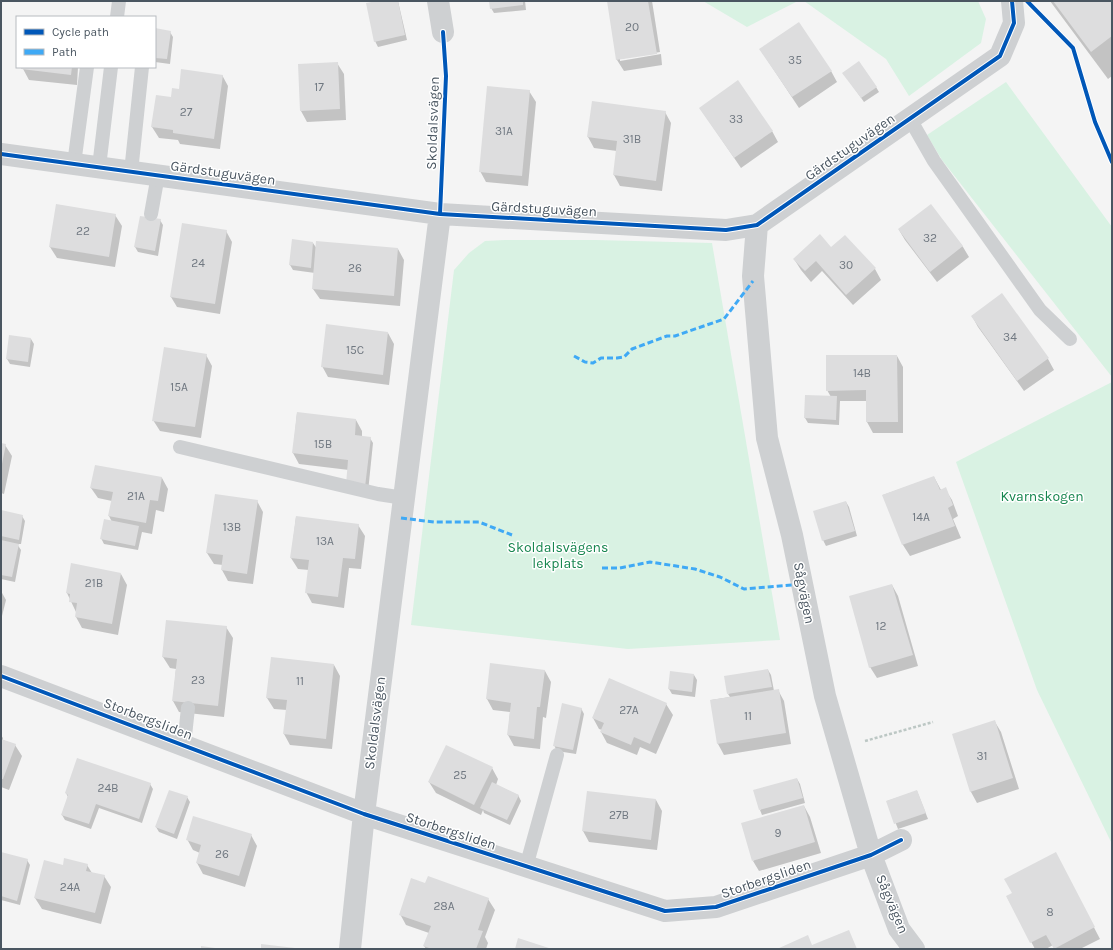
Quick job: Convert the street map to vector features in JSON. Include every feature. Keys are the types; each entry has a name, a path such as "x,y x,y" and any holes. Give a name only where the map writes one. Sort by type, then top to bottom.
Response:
{"street":[{"path":"438,1 444,32"},
{"name":"Gärdstuguvägen","path":"1,154 440,214 726,230 757,225 1000,56 1014,23 1012,1"},
{"name":"Skoldalsvägen","path":"350,949 364,814 440,214"},
{"name":"Sågvägen","path":"757,225 753,276 767,438 792,535 825,696 871,855 899,929 914,949"},
{"name":"Storbergsliden","path":"1,676 364,814 666,911 716,907 871,855 902,840"}],"lane":[{"path":"118,16 119,1"},
{"path":"74,164 88,68"},
{"path":"99,167 111,68"},
{"path":"131,172 142,68"},
{"name":"Gärdstuguvägen","path":"910,119 934,161 1040,310 1070,339"},
{"path":"151,214 158,176"},
{"path":"180,447 378,494 404,498"},
{"path":"184,745 188,708"},
{"path":"526,866 557,755"}],"path":[{"path":"840,748 933,722"}],"green space":[{"path":"703,1 798,1 747,27"},
{"path":"804,1 978,1 986,19 981,43 909,96 886,59"},
{"path":"1006,82 1112,227 1112,377 942,160 927,135"},
{"name":"Skoldalsvägens lekplats","path":"596,240 712,243 780,640 628,649 411,625 454,270 469,253 485,241"},
{"name":"Kvarnskogen","path":"1112,382 1112,844 1037,690 956,462"}],"building":[{"path":"377,1 398,1 405,35 374,42 366,3"},
{"path":"489,1 523,1 523,5 490,9"},
{"path":"607,1 648,1 657,54 616,60"},
{"path":"1053,1 1112,1 1112,36 1091,52"},
{"path":"799,22 832,71 792,97 759,49"},
{"path":"156,28 171,31 167,59 156,58"},
{"path":"859,61 877,87 861,98 842,73"},
{"path":"338,62 340,109 300,111 298,64"},
{"path":"21,68 72,68 71,75"},
{"path":"181,69 223,75 214,139 173,133 173,130 151,127 156,95 171,97 172,88 179,89"},
{"path":"738,80 773,131 734,158 699,108"},
{"path":"487,86 530,90 522,176 479,172"},
{"path":"592,101 666,111 656,181 613,175 617,141 587,137"},
{"path":"56,204 116,214 109,257 49,247"},
{"path":"931,204 963,246 930,272 898,229"},
{"path":"140,216 161,219 155,251 134,247"},
{"path":"182,223 227,230 215,304 170,297"},
{"path":"820,234 831,247 845,235 876,268 846,295 816,261 805,271 793,259"},
{"path":"292,239 313,242 311,268 289,265"},
{"path":"316,241 398,248 394,296 312,289"},
{"path":"1002,293 1049,358 1017,381 971,316"},
{"path":"326,324 388,332 383,375 321,367"},
{"path":"9,335 31,338 28,362 6,359"},
{"path":"164,347 207,354 195,427 152,421"},
{"path":"826,355 897,355 898,422 866,422 866,390 826,391"},
{"path":"805,395 837,396 836,420 804,418"},
{"path":"297,412 356,419 355,435 371,437 365,487 346,485 348,460 292,453"},
{"path":"1,443 6,444 2,464 1,464"},
{"path":"95,465 162,477 158,501 150,500 146,523 108,516 113,492 90,488"},
{"path":"934,476 940,490 946,487 953,505 948,508 955,526 902,545 882,495"},
{"path":"215,494 258,500 247,574 221,570 223,555 206,553"},
{"path":"846,501 855,531 822,541 813,511"},
{"path":"1,510 23,515 19,540 1,536"},
{"path":"296,516 359,524 355,559 343,558 338,597 305,593 309,560 290,558"},
{"path":"104,519 139,526 135,546 100,539"},
{"path":"1,540 19,544 12,577 1,575"},
{"path":"71,563 121,573 112,624 75,617 77,603 69,602 70,594 66,593"},
{"path":"892,584 913,655 869,668 849,596"},
{"path":"166,620 227,626 218,706 172,701 177,659 162,657"},
{"path":"271,657 334,664 326,739 283,734 287,700 266,698"},
{"path":"490,663 545,670 540,707 537,707 534,739 507,735 511,703 486,699"},
{"path":"768,669 772,687 727,694 724,676"},
{"path":"670,671 694,674 692,692 668,689"},
{"path":"609,678 667,703 650,744 634,737 631,745 600,732 604,723 592,718"},
{"path":"779,689 786,733 717,744 710,700"},
{"path":"562,703 582,708 573,750 553,746"},
{"path":"995,720 1013,778 970,792 952,734"},
{"path":"1,739 16,744 3,779 1,779"},
{"path":"446,745 493,767 474,805 428,782"},
{"path":"77,758 151,783 139,819 96,804 89,824 61,815 68,795 65,793"},
{"path":"797,778 803,798 759,810 753,790"},
{"path":"492,782 519,795 507,820 480,808"},
{"path":"169,790 188,796 174,834 155,827"},
{"path":"917,790 926,813 894,824 886,801"},
{"path":"587,791 656,799 651,840 582,831"},
{"path":"804,805 815,842 752,861 741,823"},
{"path":"193,816 252,834 239,876 196,863 201,845 186,840"},
{"path":"1,852 28,859 17,901 1,896"},
{"path":"1056,852 1095,927 1054,949 1046,935 1030,943 1006,896 1012,893 1004,879"},
{"path":"64,858 88,864 86,871 105,875 95,913 34,898 44,860 63,865"},
{"path":"428,876 489,898 478,930 483,931 476,949 432,949 423,946 431,926 399,915 411,878 425,883"},
{"path":"849,930 857,949 777,949 808,935 812,945"},
{"path":"518,938 552,949 515,949"},
{"path":"261,944 295,948 295,949 261,949"},
{"path":"201,946 215,948 215,949 201,949"}],"marked path":[{"path":"574,356 585,362 593,363 601,358 624,357 632,349 667,336 675,336 724,319 753,281"},
{"path":"401,518 434,522 479,522 512,535"},
{"path":"602,568 620,568 650,562 695,569 720,577 744,589 802,584"}],"cycle path":[{"path":"1,154 440,214 726,230 757,225 1000,56 1014,23 1012,1"},
{"path":"1027,1 1073,48 1095,122 1112,162"},
{"path":"440,214 446,76 443,32"},
{"path":"1,676 364,814 665,911 716,907 871,855 901,840"}]}
